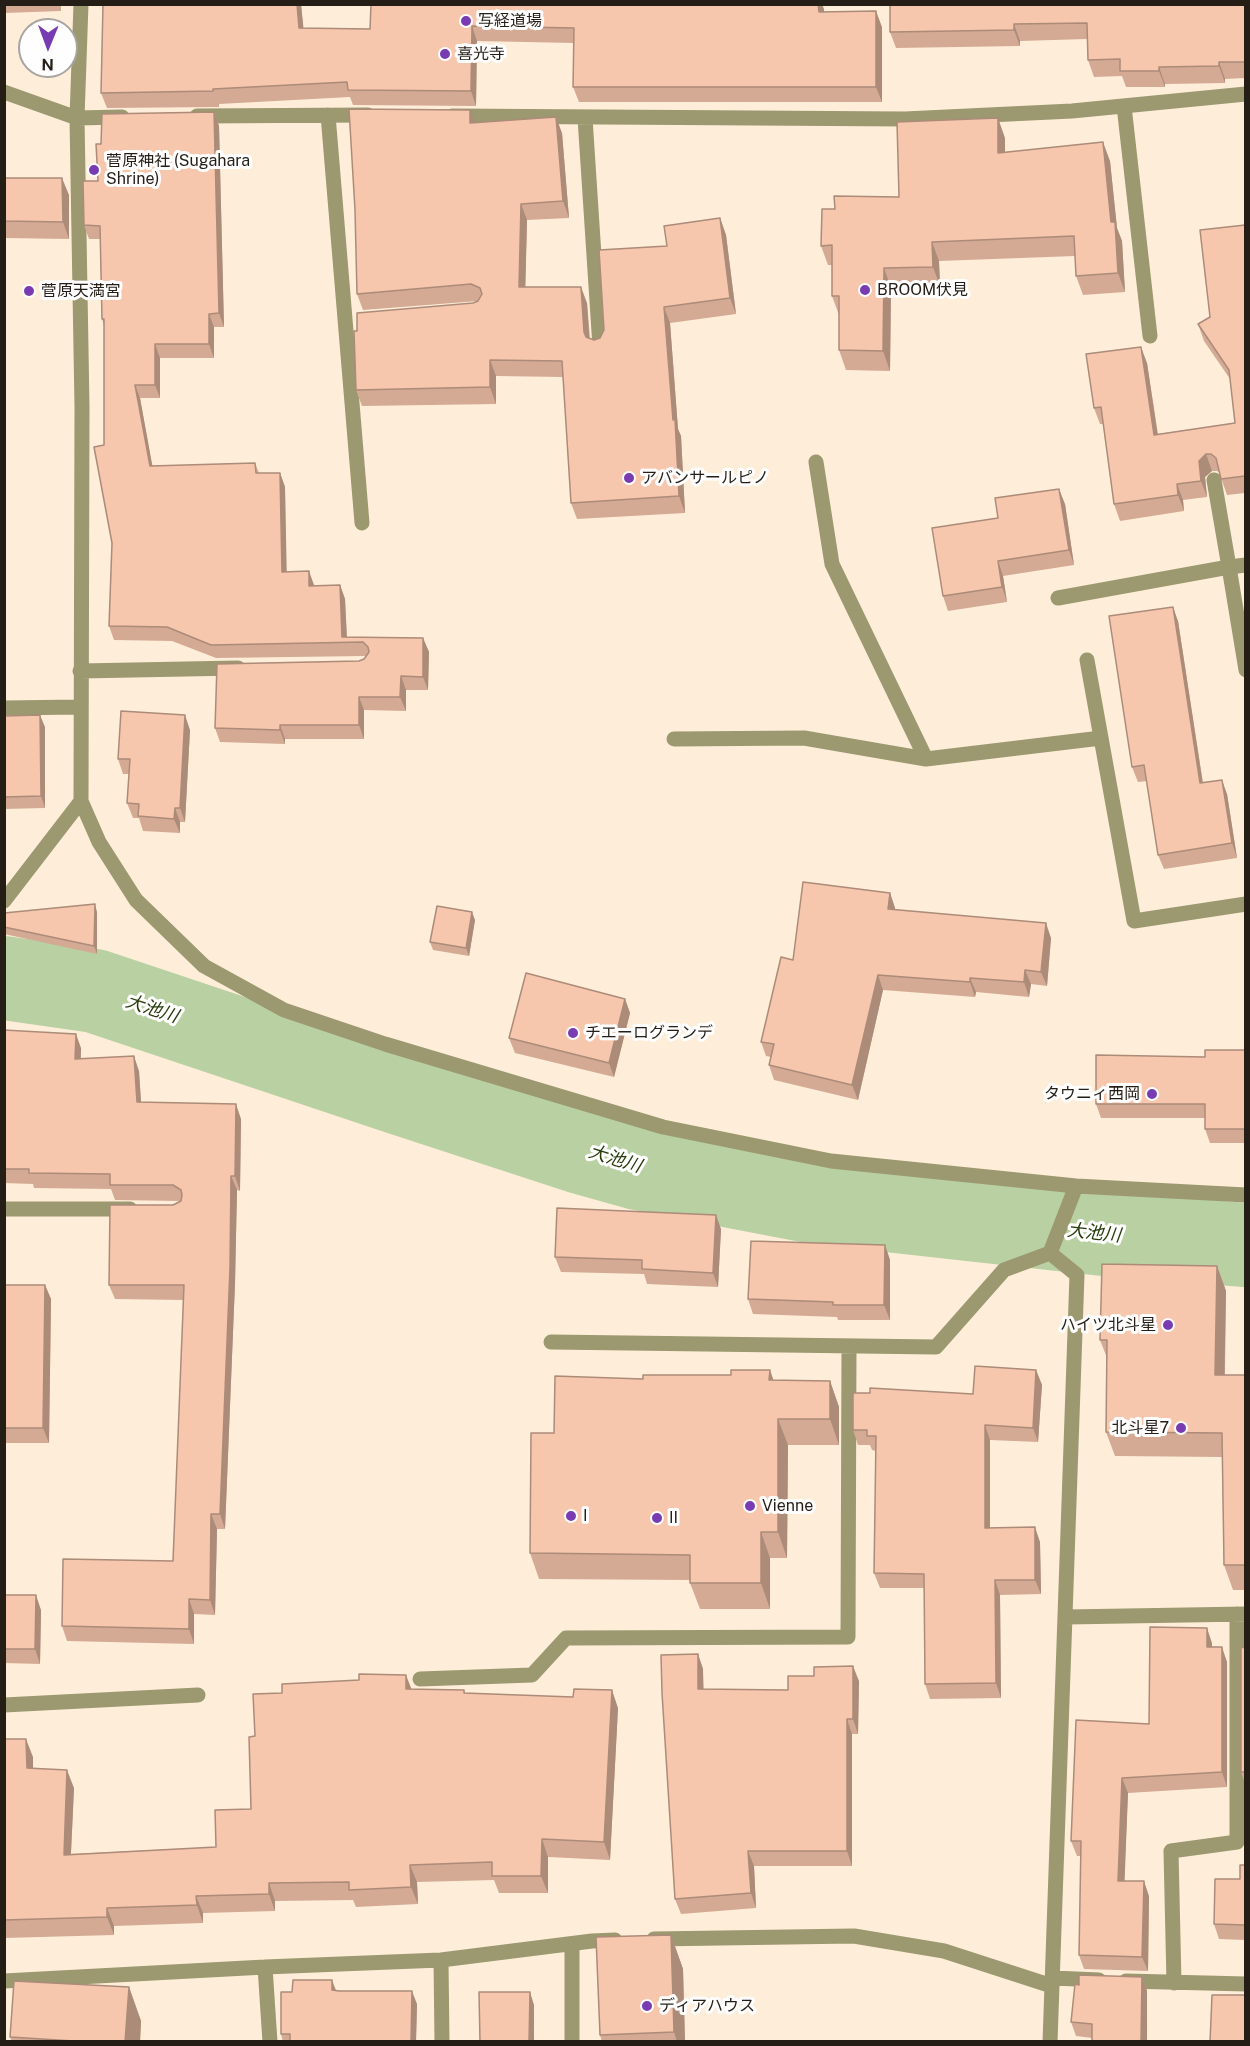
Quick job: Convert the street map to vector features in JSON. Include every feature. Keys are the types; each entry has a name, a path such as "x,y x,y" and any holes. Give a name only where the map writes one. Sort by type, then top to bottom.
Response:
{"street":[{"path":"81,4 77,118 82,406 81,801 99,842 136,900 204,966 284,1010 386,1044 663,1127 831,1161 1076,1186 1245,1195"},
{"path":"4,92 77,118 137,117"},
{"path":"433,116 905,119 1072,111 1245,94"},
{"path":"1124,106 1150,336"},
{"path":"328,115 351,321 362,523"},
{"path":"185,116 386,116"},
{"path":"585,118 600,347"},
{"path":"816,462 832,564 927,759"},
{"path":"1214,480 1245,670"},
{"path":"1058,598 1245,566"},
{"path":"1087,660 1134,921 1245,904"},
{"path":"80,671 257,667"},
{"path":"4,708 80,707"},
{"path":"674,739 804,738 927,759 1101,738"},
{"path":"4,901 81,801"},
{"path":"551,1342 936,1347 1004,1270 1050,1253 1076,1186"},
{"path":"4,1209 143,1210"},
{"path":"1050,1253 1077,1275 1050,2042"},
{"path":"420,1679 532,1676 566,1638 848,1637 849,1346"},
{"path":"1066,1617 1241,1614 1237,1842 1171,1851 1174,1983"},
{"path":"4,1705 198,1695"},
{"path":"4,1981 441,1960 572,1944 632,1940 854,1935 944,1951 1053,1982 1245,1984"},
{"path":"572,1944 572,2042"},
{"path":"441,1960 442,2042"},
{"path":"265,1967 270,2042"}],"building":[{"path":"103,4 297,4 299,28 370,29 371,4 818,4 819,12 876,11 876,87 573,87 574,28 472,26 471,91 348,90 347,82 213,89 213,91 101,93"},
{"path":"890,4 1245,4 1245,62 1219,62 1219,66 1159,67 1159,71 1120,71 1120,59 1088,60 1087,23 1014,24 1014,30 890,32"},
{"path":"349,109 470,110 470,123 556,117 563,201 521,204 519,287 581,287 584,332 586,337 594,340 600,338 604,330 599,250 667,246 664,226 720,218 730,298 664,307 673,420 675,419 679,496 571,503 562,361 490,360 490,387 356,390 354,331 357,331 357,313 473,303 478,301 482,294 480,288 471,284 357,294"},
{"path":"214,112 219,313 209,314 209,344 155,344 155,385 135,385 150,466 255,463 256,473 280,473 282,572 309,571 309,586 340,585 342,637 423,638 423,677 401,676 400,697 359,697 359,725 280,725 280,730 215,728 217,664 359,661 364,659 369,652 363,642 211,645 167,627 109,626 112,543 94,447 104,445 104,319 102,319 100,226 84,225 83,181 98,181 96,144 101,144 102,114"},
{"path":"998,118 998,153 1103,142 1111,222 1115,222 1118,273 1076,276 1074,236 932,242 933,267 884,268 883,351 839,350 839,296 832,296 832,245 821,246 822,209 835,209 834,196 899,197 897,122"},
{"path":"4,178 62,178 63,222 4,221"},
{"path":"1245,225 1245,476 1221,479 1216,458 1211,454 1206,454 1199,461 1201,481 1177,484 1178,495 1114,504 1101,407 1094,408 1086,354 1141,347 1154,435 1235,423 1229,370 1198,324 1210,317 1200,230"},
{"path":"1059,489 1069,550 998,561 1002,587 943,596 932,528 998,518 995,498"},
{"path":"1173,607 1200,783 1222,780 1232,843 1158,855 1144,765 1132,767 1109,616"},
{"path":"121,711 185,715 180,808 175,808 174,819 138,816 139,804 127,803 130,759 118,759"},
{"path":"40,715 41,796 4,797 4,716"},
{"path":"803,882 890,893 888,909 1046,923 1041,972 1025,970 1024,982 970,978 970,982 878,975 852,1085 769,1065 774,1044 761,1042 781,957 793,960"},
{"path":"95,904 94,946 4,927 4,913"},
{"path":"437,906 472,912 466,948 430,942"},
{"name":"チエーログランデ","path":"526,973 625,999 609,1063 509,1038"},
{"path":"4,1030 76,1034 75,1059 134,1056 137,1102 236,1104 235,1176 231,1176 230,1268 220,1514 211,1514 210,1600 189,1599 189,1629 62,1626 63,1559 173,1561 184,1285 109,1285 110,1205 173,1205 181,1201 181,1190 173,1185 110,1185 110,1174 29,1173 29,1169 4,1169"},
{"path":"1205,1050 1245,1050 1245,1129 1205,1129 1205,1104 1096,1104 1096,1055 1205,1057"},
{"path":"557,1208 716,1215 713,1273 642,1269 642,1260 555,1257"},
{"path":"751,1241 885,1245 884,1305 833,1305 833,1302 748,1299"},
{"path":"1102,1264 1217,1266 1215,1375 1245,1375 1245,1565 1224,1565 1222,1433 1106,1432 1107,1340 1100,1340"},
{"path":"4,1285 45,1285 43,1428 4,1428"},
{"path":"975,1366 1036,1370 1033,1428 985,1425 985,1528 1035,1527 1035,1580 995,1580 996,1683 925,1684 924,1574 874,1573 876,1436 867,1436 867,1430 853,1430 853,1393 870,1393 870,1388 973,1394"},
{"path":"731,1370 770,1370 769,1380 830,1381 830,1419 778,1419 778,1532 761,1532 761,1583 690,1583 690,1555 530,1553 531,1433 554,1433 555,1376 643,1379 643,1375 731,1375"},
{"path":"4,1595 36,1595 35,1649 4,1649"},
{"path":"1150,1627 1207,1628 1207,1647 1222,1647 1222,1772 1122,1778 1118,1881 1144,1881 1142,1957 1079,1955 1081,1841 1071,1841 1076,1720 1149,1724"},
{"path":"1241,1647 1245,1648 1245,1772 1241,1772"},
{"path":"698,1654 698,1689 788,1690 788,1676 814,1676 814,1667 853,1666 853,1719 847,1719 847,1851 748,1851 751,1893 675,1899 661,1655"},
{"path":"359,1674 406,1675 406,1689 464,1690 464,1693 573,1697 574,1689 612,1690 604,1842 542,1839 541,1876 492,1876 492,1862 410,1865 411,1887 349,1890 349,1882 269,1883 269,1894 196,1896 197,1905 107,1908 107,1917 4,1920 4,1739 26,1739 27,1768 67,1770 64,1855 216,1847 215,1810 251,1809 249,1737 255,1736 253,1694 282,1693 282,1684 359,1680"},
{"path":"1240,1865 1245,1865 1245,1925 1214,1924 1215,1879 1240,1879"},
{"path":"671,1935 674,2032 600,2035 596,1937"},
{"path":"1079,1975 1142,1977 1141,2042 1092,2042 1092,2024 1071,2022 1075,1984 1079,1985"},
{"path":"293,1980 332,1980 332,1990 339,1991 412,1991 411,2042 290,2042 290,2034 281,2034 281,1992 292,1992"},
{"path":"14,1981 129,1987 125,2042 10,2037"},
{"path":"479,1992 530,1992 529,2042 480,2042"},
{"path":"1212,1995 1245,1995 1245,2042 1210,2042"}],"waterway":[{"name":"大池川","path":"4,978 95,991 400,1093 581,1152 638,1168 815,1202 1113,1235 1246,1245"}],"place":[{"name":"写経道場","path":"466,21"},
{"name":"喜光寺","path":"445,54"},
{"name":"菅原神社 (Sugahara Shrine)","path":"94,170"},
{"name":"BROOM伏見","path":"865,290"},
{"name":"菅原天満宮","path":"29,291"},
{"name":"アバンサールピノ","path":"629,478"},
{"name":"チエーログランデ","path":"573,1033"},
{"name":"タウニィ西岡","path":"1152,1094"},
{"name":"ハイツ北斗星","path":"1168,1325"},
{"name":"北斗星7","path":"1181,1428"},
{"name":"Vienne","path":"750,1506"},
{"name":"I","path":"571,1516"},
{"name":"II","path":"657,1518"},
{"name":"ディアハウス","path":"647,2006"}]}
